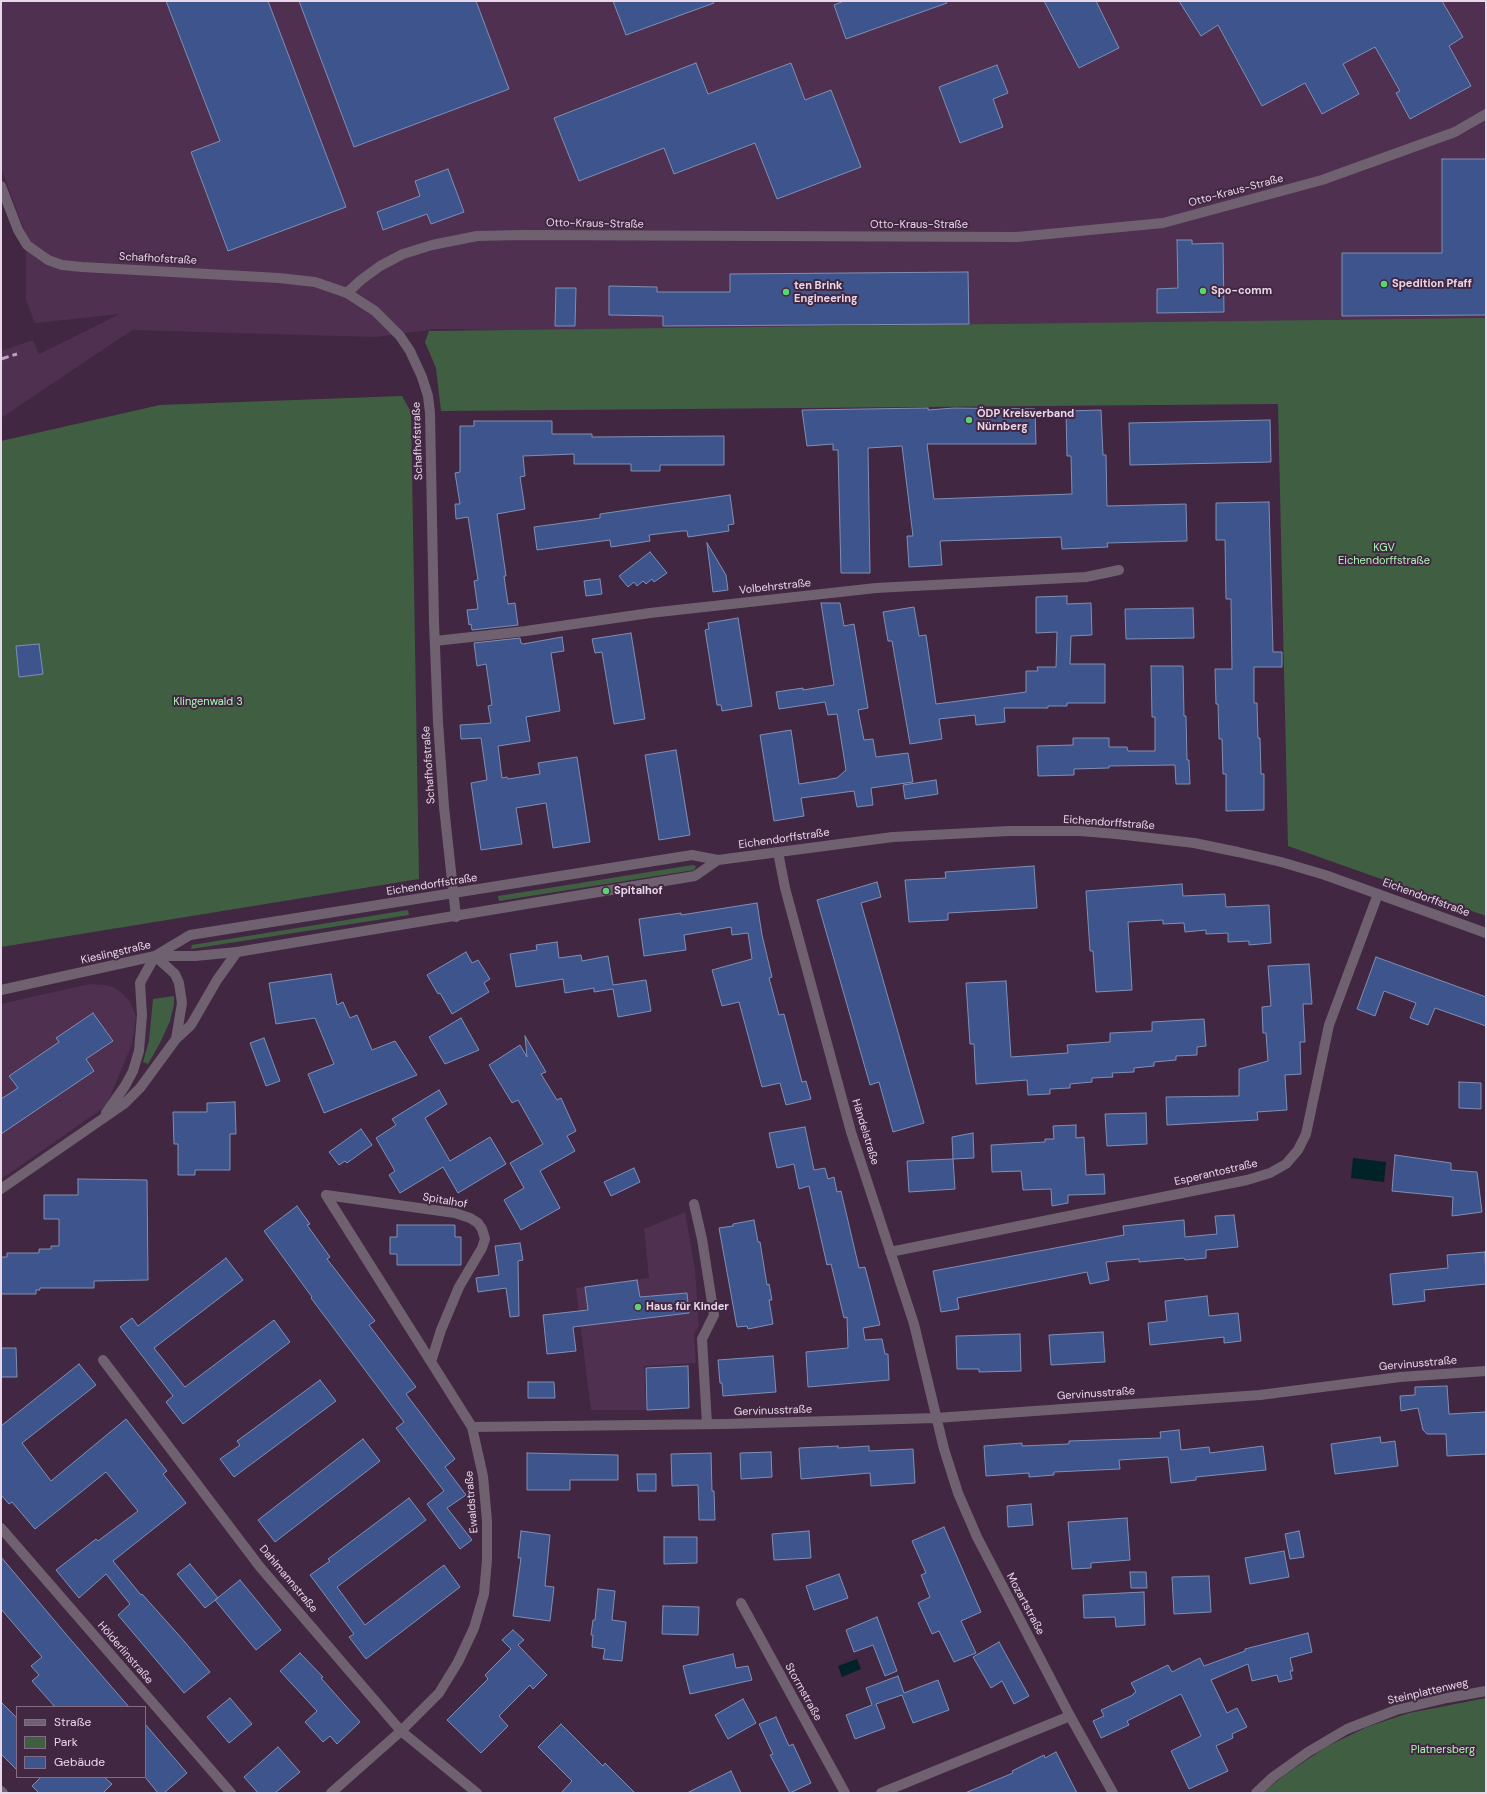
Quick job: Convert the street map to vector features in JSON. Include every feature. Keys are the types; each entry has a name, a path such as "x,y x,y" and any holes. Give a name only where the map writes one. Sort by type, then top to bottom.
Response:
{"street":[{"name":"Otto-Kraus-Straße","path":"347,293 380,266 403,254 439,244 477,236 1017,237 1163,223 1322,180 1454,132 1486,114"},
{"name":"Schafhofstraße","path":"1,186 18,230 27,245 48,260 62,265 82,267 299,280 321,284 347,293 375,311 400,336 417,364 428,396 431,430 435,641 444,808 452,894 456,917"},
{"name":"Volbehrstraße","path":"435,641 526,631 650,613 876,588 1086,577 1119,570"},
{"name":"Eichendorffstraße","path":"155,956 190,935 692,855 718,860 893,838 960,833 1048,831 1117,834 1194,844 1245,854 1303,868 1486,933"},
{"name":"Händelstraße","path":"778,852 785,888 851,1132 914,1324 936,1418"},
{"name":"Eichendorffstraße","path":"237,952 456,917 695,876 718,860"},
{"name":"Esperantostraße","path":"890,1252 1248,1180 1270,1173 1286,1164 1298,1150 1306,1134 1329,1025 1378,894"},
{"name":"Kieslingstraße","path":"1,990 155,956 195,956 237,952"},
{"path":"1,1189 124,1104 140,1088 176,1039 190,1025 217,980 237,952"},
{"path":"101,1120 125,1086 133,1071 139,1051 141,1035 142,1007 140,983 155,956 175,974 179,983 182,1003 176,1039"},
{"name":"Ewaldstraße","path":"326,1195 472,1427 483,1476 487,1560 484,1594 474,1628 458,1662 439,1693 400,1731 331,1793"},
{"name":"Spitalhof","path":"326,1195 456,1213 470,1218 478,1223 482,1229 485,1239 482,1248 459,1287 441,1330 431,1362"},
{"path":"694,1204 702,1239 714,1315 702,1339 707,1424"},
{"name":"Dahlmannstraße","path":"103,1360 260,1566 400,1731 477,1793"},
{"name":"Gervinusstraße","path":"472,1427 707,1424 936,1418 1260,1395 1400,1377 1486,1371"},
{"name":"Mozartstraße","path":"936,1418 958,1493 977,1537 1070,1716 1112,1793"},
{"name":"Hölderlinstraße","path":"1,1528 231,1793"},
{"name":"Stormstraße","path":"740,1604 845,1793"},
{"name":"Steinplattenweg","path":"1256,1793 1273,1777 1308,1752 1347,1729 1396,1710 1447,1698 1486,1691"},
{"path":"881,1793 1070,1716"}],"shaded area":[{"path":"1,1 1486,1 1486,319 580,331 435,329 376,337 132,330 1,418 1,351 33,340 39,354 120,314 35,323 26,300 26,235 1,168"},
{"path":"90,984 106,985 115,988 130,1002 136,1016 132,1044 106,1106 1,1179 1,1004"},
{"path":"1353,1158 1386,1162 1384,1182 1351,1178"},
{"name":"Haus für Kinder","path":"685,1212 695,1270 699,1326 694,1334 696,1363 644,1366 646,1410 591,1410 576,1288 649,1278 644,1229"},
{"path":"857,1659 861,1669 842,1677 838,1666"}],"green space":[{"name":"KGV Eichendorffstraße","path":"1486,318 1486,916 1288,846 1278,404 441,411 436,368 425,342 429,331"},
{"name":"Klingenwald 3","path":"402,396 411,412 419,879 1,947 1,441 160,405"},
{"path":"693,865 696,866 694,870 499,901 498,896"},
{"path":"408,910 409,915 191,949 192,945"},
{"path":"174,996 174,1004 170,1021 160,1043 148,1064 143,1062 149,1041 153,999"},
{"name":"Platnersberg","path":"1486,1698 1486,1793 1263,1793 1283,1776 1326,1747 1367,1727 1409,1713"}],"building":[{"path":"166,1 268,1 346,207 228,251 191,152 220,141"},
{"path":"299,1 476,1 509,89 354,147"},
{"path":"613,1 713,1 714,3 626,35"},
{"path":"844,1 946,1 947,3 846,39 834,5"},
{"path":"1044,1 1096,1 1119,48 1079,68"},
{"path":"1179,1 1442,1 1463,37 1449,46 1471,86 1410,119 1396,93 1400,91 1375,47 1343,64 1359,94 1322,114 1305,83 1262,106 1218,25 1201,36"},
{"path":"696,63 708,94 791,63 805,100 831,90 861,167 777,199 755,143 674,174 664,148 579,181 554,118"},
{"path":"997,65 1008,93 993,99 1003,127 960,143 939,87"},
{"path":"1442,159 1486,159 1486,315 1342,316 1342,253 1442,253"},
{"path":"448,169 464,212 431,224 427,214 383,230 377,212 420,196 415,181"},
{"path":"1177,240 1192,240 1192,244 1223,243 1224,312 1157,313 1157,289 1178,288"},
{"path":"968,272 969,324 663,326 663,316 609,315 609,286 657,287 657,292 730,292 730,274"},
{"path":"556,288 576,288 575,326 555,326"},
{"path":"928,408 928,410 954,408 1035,409 1036,444 927,444 934,499 1072,494 1071,456 1067,456 1066,411 1101,410 1103,455 1106,455 1107,506 1186,504 1187,541 1107,543 1108,547 1062,549 1061,537 940,541 942,565 909,567 907,536 913,536 902,446 868,448 870,573 841,573 838,450 833,450 833,444 807,446 802,410"},
{"path":"1270,420 1271,462 1130,465 1129,423"},
{"path":"474,421 552,421 552,434 592,434 592,437 724,436 724,465 660,465 660,471 631,471 631,464 574,464 574,454 523,456 525,476 520,477 525,509 497,514 506,576 504,576 508,604 515,603 518,625 472,630 471,624 469,625 467,610 478,609 474,581 478,580 468,517 456,519 455,504 460,504 455,473 460,472 460,426 474,426"},
{"path":"730,495 734,524 728,525 729,531 688,537 687,531 682,531 649,535 650,541 611,547 610,540 537,550 534,527 600,518 600,514"},
{"path":"1269,502 1273,652 1282,652 1282,667 1254,667 1254,703 1257,703 1261,774 1264,774 1264,810 1226,811 1226,774 1223,774 1222,739 1219,739 1215,669 1232,669 1231,599 1226,599 1225,540 1216,540 1216,503"},
{"path":"707,543 726,575 728,590 713,592"},
{"path":"650,552 667,573 654,582 652,579 646,584 643,581 637,586 634,582 628,587 619,576"},
{"path":"600,579 602,594 586,596 584,581"},
{"path":"1067,596 1067,604 1091,603 1092,635 1071,636 1070,664 1105,664 1105,703 1067,703 1067,706 1048,706 1048,708 1004,708 1005,722 976,725 975,715 939,719 942,739 910,744 892,641 888,641 883,612 914,607 919,636 926,635 936,704 1026,692 1026,671 1038,671 1037,667 1056,667 1057,632 1036,633 1036,597"},
{"path":"821,603 840,603 844,626 854,624 868,708 858,710 864,740 873,739 876,757 908,753 913,782 871,788 873,805 857,807 854,791 801,798 804,816 774,821 760,735 791,730 799,784 837,778 846,770 837,714 828,715 825,702 779,709 776,692 803,688 803,690 834,685"},
{"path":"1193,608 1194,638 1126,639 1125,609"},
{"path":"738,618 752,706 722,711 721,705 717,705 705,630 709,629 708,623"},
{"path":"631,633 645,719 614,724 602,652 595,653 592,639"},
{"path":"562,637 564,651 551,653 560,711 526,717 530,741 498,746 502,778 507,777 508,779 540,774 538,763 577,757 590,842 553,848 546,803 516,808 522,844 481,850 471,783 487,780 481,738 461,739 460,725 491,723 488,706 492,705 486,664 477,666 474,643 520,638 521,643 523,644"},
{"path":"39,644 43,674 19,677 16,646"},
{"path":"1151,666 1183,666 1184,716 1186,716 1187,760 1189,760 1190,784 1176,784 1175,765 1109,766 1109,768 1074,769 1074,775 1038,776 1037,746 1073,745 1073,738 1109,738 1109,747 1127,747 1128,751 1155,751 1155,717 1152,717"},
{"path":"676,750 690,835 659,840 645,755"},
{"path":"936,780 938,794 905,799 903,785"},
{"path":"1034,866 1037,908 948,913 948,920 909,922 905,880 946,878 945,872"},
{"path":"877,882 881,897 861,903 924,1123 893,1132 879,1082 870,1085 817,900"},
{"path":"1182,884 1183,896 1225,894 1226,907 1269,905 1271,943 1249,945 1249,941 1228,942 1228,933 1206,934 1206,930 1185,932 1184,923 1163,924 1163,920 1128,922 1132,990 1096,992 1093,951 1090,951 1086,891"},
{"path":"757,903 762,935 772,977 769,978 779,1015 784,1014 802,1082 806,1081 811,1099 786,1105 780,1083 762,1087 739,1002 722,1006 712,970 752,959 748,933 732,935 731,927 684,935 686,950 644,956 639,919 681,913 681,915"},
{"path":"557,942 559,958 581,955 582,961 608,956 613,985 646,980 651,1011 618,1017 613,989 594,992 594,988 565,993 563,979 516,987 510,954 537,950 536,945"},
{"path":"466,952 472,963 478,960 490,979 484,983 489,992 452,1014 440,993 438,994 427,975"},
{"path":"1376,957 1486,997 1486,1026 1435,1008 1428,1025 1410,1018 1416,1003 1384,991 1375,1016 1357,1009"},
{"path":"1309,964 1312,1004 1303,1004 1305,1042 1300,1042 1301,1074 1285,1075 1287,1110 1257,1112 1258,1120 1167,1125 1166,1097 1239,1096 1239,1069 1268,1061 1266,1033 1263,1033 1262,1007 1271,1006 1268,966"},
{"path":"331,974 337,1005 343,1002 350,1018 357,1015 372,1050 395,1041 417,1075 324,1113 308,1074 334,1064 315,1018 276,1024 269,983"},
{"path":"1006,981 1011,1057 1068,1053 1067,1045 1110,1042 1110,1033 1152,1031 1152,1022 1204,1019 1206,1046 1197,1047 1197,1055 1176,1056 1176,1060 1154,1062 1154,1066 1134,1068 1134,1072 1112,1073 1113,1077 1092,1078 1092,1082 1070,1084 1070,1088 1050,1089 1050,1094 1028,1095 1027,1080 976,1084 974,1044 970,1044 966,983"},
{"path":"93,1013 113,1041 86,1059 94,1071 1,1134 1,1099 18,1088 9,1076 59,1042 56,1038"},
{"path":"461,1018 479,1050 445,1064 429,1037"},
{"path":"525,1036 546,1072 541,1074 557,1100 561,1098 576,1131 567,1136 575,1151 540,1171 560,1208 521,1230 504,1200 524,1188 510,1163 543,1144 518,1100 512,1103 489,1065 520,1045 527,1057"},
{"path":"264,1038 280,1081 266,1086 250,1043"},
{"path":"1459,1082 1481,1083 1481,1109 1459,1108"},
{"path":"439,1090 447,1104 425,1118 450,1161 490,1137 506,1164 458,1193 443,1167 400,1193 389,1175 395,1171 376,1138 396,1125 392,1119"},
{"path":"235,1102 236,1134 230,1134 230,1170 195,1170 195,1175 178,1175 178,1144 174,1144 173,1112 207,1112 207,1103"},
{"path":"1146,1113 1147,1144 1107,1146 1105,1114"},
{"path":"1076,1125 1076,1138 1084,1137 1086,1175 1104,1174 1105,1194 1068,1195 1068,1203 1052,1206 1051,1189 1023,1190 1021,1171 992,1172 991,1145 1045,1142 1045,1139 1054,1139 1053,1126"},
{"path":"805,1127 814,1170 825,1168 828,1179 834,1177 837,1192 841,1191 859,1268 865,1267 880,1325 863,1328 865,1340 882,1339 885,1354 888,1354 889,1380 808,1387 806,1352 848,1348 847,1317 844,1318 831,1264 827,1265 809,1186 799,1189 794,1164 777,1168 769,1133"},
{"path":"361,1129 372,1145 347,1163 345,1161 339,1165 329,1152"},
{"path":"973,1133 974,1158 953,1159 952,1137"},
{"path":"1395,1155 1451,1163 1451,1170 1477,1172 1482,1212 1452,1216 1453,1197 1392,1191"},
{"path":"953,1159 955,1189 909,1192 907,1161"},
{"path":"634,1168 640,1182 611,1196 604,1182"},
{"path":"78,1179 147,1180 148,1280 94,1281 94,1288 40,1288 40,1290 36,1290 36,1294 1,1294 1,1257 7,1257 7,1253 39,1253 39,1249 51,1249 51,1246 59,1246 59,1219 44,1219 44,1195 78,1195"},
{"path":"297,1206 310,1224 307,1225 330,1257 327,1259 375,1321 369,1325 416,1387 406,1394 455,1459 445,1467 466,1495 447,1508 472,1540 460,1549 427,1504 444,1491 396,1428 404,1422 311,1298 312,1297 264,1231"},
{"path":"1234,1215 1238,1247 1206,1250 1206,1258 1185,1260 1184,1258 1139,1262 1139,1259 1106,1262 1109,1280 1090,1284 1087,1272 957,1298 959,1309 941,1312 933,1271 1124,1235 1123,1226 1184,1220 1185,1237 1217,1234 1215,1216"},
{"path":"754,1220 758,1242 760,1242 767,1285 769,1284 772,1300 769,1300 773,1324 748,1329 747,1326 737,1327 719,1228"},
{"path":"397,1225 455,1225 455,1237 461,1237 461,1265 397,1265 397,1254 390,1254 390,1237 397,1237"},
{"path":"520,1243 523,1260 518,1261 519,1316 510,1317 506,1288 478,1292 476,1278 499,1275 495,1246"},
{"path":"1485,1252 1486,1284 1424,1290 1425,1301 1393,1305 1390,1274 1448,1268 1447,1255"},
{"path":"226,1258 243,1280 154,1348 185,1387 274,1320 290,1342 183,1424 166,1402 173,1396 120,1327 132,1318 138,1326"},
{"path":"637,1280 640,1297 687,1293 689,1313 573,1327 576,1351 547,1354 543,1315 588,1310 585,1287"},
{"path":"1207,1296 1209,1316 1238,1313 1241,1341 1224,1343 1224,1337 1150,1345 1148,1323 1167,1321 1165,1301"},
{"path":"1103,1332 1105,1362 1051,1365 1049,1335"},
{"path":"1020,1334 1021,1371 979,1372 979,1369 957,1369 956,1336"},
{"path":"1,1348 16,1348 17,1377 1,1377"},
{"path":"773,1356 776,1392 723,1396 718,1360"},
{"path":"79,1364 96,1385 22,1443 51,1481 126,1419 167,1471 163,1474 186,1503 113,1561 141,1595 142,1594 210,1672 184,1693 118,1615 130,1604 106,1574 79,1598 56,1570 96,1539 98,1541 138,1511 106,1472 35,1529 12,1502 9,1504 1,1495 1,1426"},
{"path":"688,1366 689,1408 647,1410 646,1368"},
{"path":"320,1380 336,1401 234,1477 220,1459 240,1445 237,1441"},
{"path":"528,1382 554,1382 555,1398 528,1398"},
{"path":"1447,1386 1449,1414 1486,1412 1486,1454 1447,1456 1446,1434 1427,1434 1423,1430 1418,1408 1401,1411 1400,1396 1415,1395 1415,1387"},
{"path":"1179,1430 1181,1450 1209,1447 1210,1453 1263,1446 1266,1470 1196,1477 1196,1480 1171,1483 1168,1457 1119,1460 1120,1469 1054,1472 1054,1475 1029,1477 1029,1473 986,1476 984,1446 1022,1443 1022,1446 1069,1444 1069,1441 1161,1438 1160,1432"},
{"path":"1380,1437 1381,1443 1395,1441 1398,1466 1335,1474 1331,1444"},
{"path":"363,1439 380,1461 275,1542 258,1520"},
{"path":"838,1446 838,1448 869,1446 869,1451 913,1449 915,1483 871,1486 870,1473 801,1479 799,1448"},
{"path":"771,1452 772,1477 741,1479 740,1453"},
{"path":"527,1453 618,1455 618,1480 570,1480 570,1490 527,1490"},
{"path":"711,1453 712,1491 714,1491 715,1520 699,1520 698,1485 672,1486 671,1454"},
{"path":"637,1474 656,1474 656,1491 638,1491"},
{"path":"409,1498 426,1520 337,1587 365,1625 444,1565 460,1587 366,1659 349,1637 354,1634 310,1575 330,1561 328,1559"},
{"path":"1031,1504 1033,1525 1008,1527 1007,1506"},
{"path":"1127,1518 1130,1560 1091,1563 1091,1568 1072,1569 1068,1522"},
{"path":"944,1527 981,1612 961,1621 976,1653 954,1662 939,1631 932,1634 918,1603 930,1597 921,1575 926,1573 912,1541"},
{"path":"521,1531 550,1535 545,1586 554,1587 550,1621 513,1616 521,1558 518,1558"},
{"path":"809,1531 811,1558 774,1560 772,1534"},
{"path":"1299,1531 1304,1557 1290,1559 1285,1534"},
{"path":"664,1537 697,1537 697,1563 664,1564"},
{"path":"1284,1551 1289,1577 1250,1584 1245,1558"},
{"path":"1,1557 128,1706 54,1706 32,1681 39,1675 31,1666 42,1657 1,1609"},
{"path":"190,1564 218,1598 205,1608 177,1574"},
{"path":"1130,1572 1146,1572 1147,1588 1131,1588"},
{"path":"839,1574 848,1598 814,1610 806,1586"},
{"path":"1209,1576 1211,1612 1174,1614 1172,1577"},
{"path":"240,1580 281,1630 256,1650 215,1600"},
{"path":"598,1589 615,1591 612,1620 626,1622 622,1661 603,1659 605,1649 592,1647 593,1635 591,1635 593,1620 595,1620"},
{"path":"1144,1592 1145,1625 1116,1627 1115,1617 1084,1618 1083,1595"},
{"path":"663,1606 699,1607 698,1635 662,1634"},
{"path":"877,1617 897,1671 885,1676 873,1645 854,1652 846,1630"},
{"path":"513,1630 524,1640 518,1645 547,1675 533,1689 530,1685 499,1716 508,1726 481,1753 447,1720 488,1679 485,1675 511,1649 502,1640"},
{"path":"1308,1633 1312,1652 1290,1658 1293,1671 1290,1671 1292,1679 1279,1682 1277,1675 1252,1681 1248,1664 1211,1680 1227,1713 1237,1708 1247,1727 1232,1734 1233,1738 1216,1746 1228,1771 1189,1789 1171,1751 1201,1736 1181,1694 1127,1721 1129,1725 1101,1738 1093,1721 1104,1716 1101,1710 1133,1695 1136,1692 1131,1683 1168,1665 1172,1672 1200,1658 1204,1666 1245,1651 1245,1649"},
{"path":"999,1642 1029,1696 1014,1704 1002,1681 991,1688 973,1657"},
{"path":"300,1653 323,1677 321,1678 360,1722 337,1744 330,1736 323,1742 305,1722 317,1711 280,1671"},
{"path":"733,1654 736,1668 748,1666 752,1680 690,1694 683,1666"},
{"path":"898,1676 904,1693 938,1680 949,1710 913,1723 902,1695 876,1704 885,1728 855,1739 846,1715 872,1705 866,1688"},
{"path":"230,1698 252,1724 229,1743 207,1717"},
{"path":"743,1699 756,1723 728,1739 715,1715"},
{"path":"1,1702 16,1717 16,1769 1,1754"},
{"path":"776,1717 789,1746 793,1744 811,1783 790,1793 770,1755 773,1754 759,1724"},
{"path":"561,1724 603,1766 605,1763 635,1793 561,1793 572,1781 538,1747"},
{"path":"146,1725 187,1773 164,1793 158,1793 146,1778"},
{"path":"278,1747 300,1772 275,1793 258,1793 244,1777"},
{"path":"1056,1752 1077,1793 965,1793 1013,1773 1012,1771 1044,1755 1045,1758"},
{"path":"731,1771 741,1793 687,1793"},
{"path":"40,1778 105,1778 112,1784 103,1793 39,1793 32,1786"}],"railway":[{"path":"1,359 17,354"}],"place":[{"name":"Spedition Pfaff","path":"1384,284"},
{"name":"Spo-comm","path":"1203,291"},
{"name":"ten Brink Engineering","path":"786,292"},
{"name":"ÖDP Kreisverband Nürnberg","path":"969,420"},
{"name":"Spitalhof","path":"606,891"},
{"name":"Haus für Kinder","path":"638,1307"}]}
